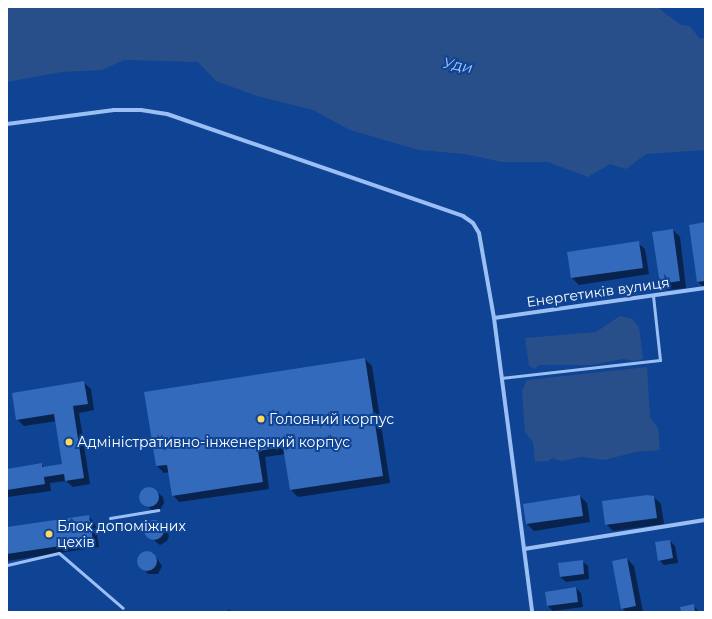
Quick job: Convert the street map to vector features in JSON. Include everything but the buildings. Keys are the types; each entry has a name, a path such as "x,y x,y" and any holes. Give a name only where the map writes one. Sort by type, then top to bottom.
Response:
{"street":[{"path":"7,124 114,110 141,110 167,114 463,216 474,223 479,233 494,318 532,612"},
{"name":"Енергетиків вулиця","path":"494,318 705,288"},
{"path":"524,549 705,520"}],"lane":[{"path":"501,378 660,360 653,296"},
{"path":"110,518 158,510"},
{"path":"7,565 59,553 123,608"}],"water":[{"name":"Уди","path":"7,7 657,7 681,25 690,26 700,39 705,37 705,150 646,154 626,169 610,164 588,177 548,162 502,162 465,154 419,150 350,130 313,110 257,96 216,81 198,62 124,60 102,70 61,72 7,82"},
{"path":"620,316 632,319 639,327 643,359 634,361 623,359 591,365 539,365 535,369 529,366 525,338 596,332"},
{"path":"647,367 650,417 658,428 660,450 636,452 604,460 582,457 561,461 552,458 548,461 535,462 533,442 525,432 522,391 527,380"}],"place":[{"name":"Головний корпус","path":"261,419"},
{"name":"Адміністративно-інженерний корпус","path":"69,442"},
{"name":"Блок допоміжних цехів","path":"49,534"}]}
